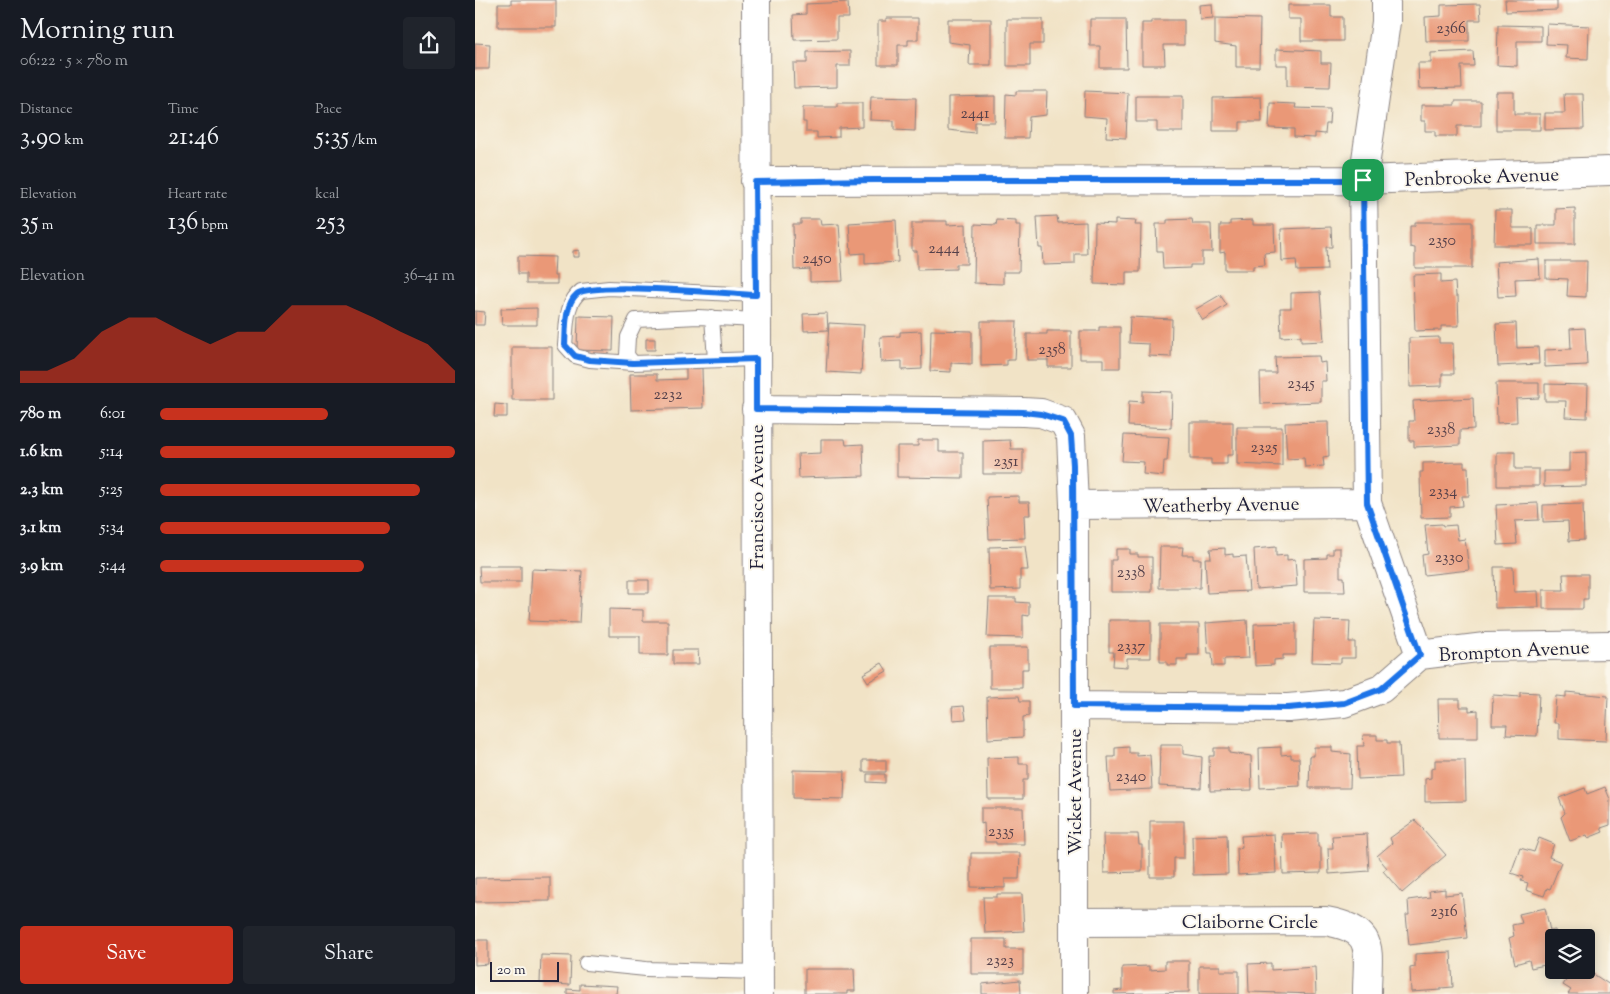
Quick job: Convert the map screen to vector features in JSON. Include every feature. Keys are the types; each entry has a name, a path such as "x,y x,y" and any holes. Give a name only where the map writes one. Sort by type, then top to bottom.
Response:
{"street":[{"name":"Francisco Avenue","path":"756,0 755,182 759,983"},
{"path":"1386,0 1386,22 1363,180 1367,503 1420,655"},
{"name":"Penbrooke Avenue","path":"755,182 1363,180 1610,171"},
{"name":"Wicket Avenue","path":"756,409 1041,414 1063,421 1071,436 1074,505 1074,994"},
{"name":"Weatherby Avenue","path":"1074,505 1367,503"},
{"name":"Brompton Avenue","path":"1074,706 1288,708 1344,703 1381,689 1420,655 1485,647 1610,645"},
{"name":"Claiborne Circle","path":"1075,922 1326,920 1347,925 1362,934 1367,948 1367,994"}],"lane":[{"path":"756,308 609,288 581,291 575,295 568,311 565,345 575,356 590,360 633,363 756,359"},
{"path":"633,363 627,355 628,337 636,320 712,317 756,308"},
{"path":"712,317 715,360"},
{"path":"586,963 759,983"}],"building":[{"path":"511,0 556,0 556,27 498,27 498,4 511,4"},
{"path":"1505,0 1557,0 1557,10 1506,12"},
{"path":"848,2 849,18 837,18 837,39 794,40 793,15 806,14 806,4"},
{"path":"1212,4 1213,18 1200,19 1199,5"},
{"path":"1480,4 1481,20 1469,20 1469,41 1426,41 1425,17 1441,16 1441,5"},
{"path":"1288,5 1331,5 1331,17 1343,17 1343,41 1301,41 1301,19 1288,19"},
{"path":"886,18 918,18 918,40 908,40 908,45 898,45 898,65 878,65 878,21 886,21"},
{"path":"1215,18 1260,19 1259,67 1236,67 1236,46 1215,43"},
{"path":"948,19 991,19 991,65 969,65 970,45 948,42"},
{"path":"1007,19 1043,19 1043,44 1030,44 1030,66 1007,66"},
{"path":"1090,19 1126,19 1127,68 1100,68 1100,46 1090,46"},
{"path":"1151,20 1184,20 1184,45 1164,45 1165,65 1142,65 1142,23 1151,23"},
{"path":"1547,24 1589,26 1588,59 1566,58 1567,45 1546,44"},
{"path":"1498,25 1541,26 1541,41 1517,41 1517,66 1497,65"},
{"path":"475,43 490,44 489,69 475,69"},
{"path":"1276,49 1321,51 1321,63 1331,63 1330,87 1287,86 1287,65 1276,65"},
{"path":"850,51 850,66 837,66 837,87 794,88 793,63 807,63 807,52"},
{"path":"1473,51 1474,66 1461,66 1462,88 1419,89 1418,63 1431,63 1431,53"},
{"path":"1016,91 1047,91 1046,115 1029,117 1028,138 1005,138 1006,94 1016,95"},
{"path":"1085,91 1128,93 1126,138 1106,137 1107,118 1084,116"},
{"path":"1496,92 1514,92 1514,114 1540,114 1540,130 1496,130"},
{"path":"1564,94 1583,94 1584,129 1545,130 1545,113 1565,113"},
{"path":"995,96 995,122 975,122 975,133 948,130 948,97"},
{"path":"1136,96 1183,96 1183,132 1157,132 1157,122 1136,122"},
{"path":"871,97 916,98 915,131 894,130 894,121 870,120"},
{"path":"1261,97 1262,122 1240,122 1240,131 1213,131 1213,98"},
{"path":"1455,101 1481,101 1481,126 1457,126 1457,136 1435,136 1435,131 1425,131 1425,121 1421,121 1421,105 1455,105"},
{"path":"837,103 862,103 862,127 839,128 839,137 817,138 817,132 806,132 806,122 803,122 803,107 837,107"},
{"path":"1270,103 1296,104 1295,108 1330,109 1329,124 1326,124 1325,134 1315,133 1315,138 1294,137 1294,129 1269,128"},
{"path":"1575,208 1575,244 1537,244 1537,225 1556,225 1556,209"},
{"path":"1495,210 1512,210 1512,228 1533,228 1533,245 1494,245"},
{"path":"1057,216 1058,223 1086,222 1087,254 1075,254 1075,264 1043,265 1042,248 1039,248 1037,217"},
{"path":"801,219 820,219 821,225 839,224 843,281 810,282 810,269 794,270 793,224 801,224"},
{"path":"1192,219 1193,224 1211,224 1212,252 1202,252 1202,265 1190,265 1190,268 1163,269 1162,251 1157,251 1156,224 1167,224 1167,220"},
{"path":"896,220 898,262 865,264 865,253 851,254 849,223"},
{"path":"997,220 1016,221 1016,225 1020,225 1019,272 1003,272 1003,284 974,283 975,224 996,225"},
{"path":"1115,220 1136,221 1135,225 1141,225 1140,272 1126,272 1126,285 1094,284 1095,223 1115,224"},
{"path":"1253,220 1253,225 1274,225 1275,252 1264,253 1265,265 1253,266 1253,270 1225,270 1225,252 1220,253 1220,225 1230,225 1230,221"},
{"path":"923,221 947,221 947,225 966,224 967,264 956,264 956,269 917,270 917,251 912,251 912,223 923,223"},
{"path":"1415,222 1472,222 1472,268 1415,268 1415,248 1410,247 1410,226 1415,226"},
{"path":"1331,227 1332,247 1326,247 1327,270 1297,271 1296,260 1282,261 1281,229"},
{"path":"579,250 579,257 573,257 573,251"},
{"path":"518,256 555,257 554,276 557,276 557,284 526,284 526,274 518,274"},
{"path":"1539,259 1540,278 1515,279 1516,296 1498,297 1496,262"},
{"path":"1546,261 1587,261 1586,297 1567,296 1568,279 1546,278"},
{"path":"1441,274 1441,283 1455,282 1456,296 1458,296 1459,326 1441,326 1441,330 1415,331 1413,275"},
{"path":"1320,292 1324,341 1301,342 1301,336 1281,337 1280,308 1291,308 1291,293"},
{"path":"1220,295 1227,305 1203,320 1196,309"},
{"path":"537,308 537,325 502,325 501,309"},
{"path":"475,311 485,312 484,325 475,325"},
{"path":"827,313 828,330 804,331 803,314"},
{"path":"578,316 614,317 613,351 577,350"},
{"path":"1130,317 1172,319 1171,357 1149,356 1149,344 1129,343"},
{"path":"981,321 1017,321 1015,360 1007,360 1007,365 981,366"},
{"path":"829,323 864,325 861,374 826,372"},
{"path":"1516,323 1517,348 1538,347 1539,364 1498,366 1496,324"},
{"path":"1099,327 1120,327 1120,368 1103,368 1103,359 1080,359 1080,331 1099,331"},
{"path":"1585,328 1587,365 1545,367 1545,350 1571,349 1570,329"},
{"path":"931,330 972,331 972,364 951,363 951,372 930,371"},
{"path":"921,331 922,369 902,370 902,361 881,362 880,337 900,336 900,332"},
{"path":"1047,331 1071,331 1071,367 1048,367 1048,360 1027,360 1027,334 1047,334"},
{"path":"1439,337 1439,343 1453,343 1454,374 1442,374 1442,386 1410,387 1409,338"},
{"path":"646,339 655,339 655,350 646,350"},
{"path":"512,347 552,347 552,400 512,400"},
{"path":"1319,356 1320,363 1325,362 1326,381 1321,381 1321,402 1261,404 1260,373 1276,373 1275,357"},
{"path":"686,368 702,368 703,408 631,410 630,374 657,374 657,380 686,379"},
{"path":"1496,383 1539,383 1539,398 1516,399 1517,422 1497,423"},
{"path":"1545,384 1588,385 1587,418 1565,417 1566,401 1545,401"},
{"path":"1143,391 1172,392 1171,428 1128,426 1129,401 1143,402"},
{"path":"1473,398 1474,429 1460,430 1460,445 1414,447 1414,441 1409,441 1409,421 1414,421 1413,401"},
{"path":"495,404 507,405 507,417 494,417"},
{"path":"1190,422 1233,422 1233,455 1227,455 1227,464 1211,464 1211,459 1190,459"},
{"path":"1328,422 1329,456 1323,457 1324,466 1305,467 1304,458 1287,459 1285,423"},
{"path":"1237,427 1282,427 1282,466 1237,464"},
{"path":"1124,435 1169,437 1167,461 1164,461 1163,476 1143,474 1144,462 1122,461"},
{"path":"821,439 845,439 846,445 863,444 864,476 799,478 798,454 821,453"},
{"path":"918,440 939,440 939,452 963,452 963,478 897,477 897,446 918,446"},
{"path":"1010,440 1011,449 1023,449 1023,474 983,474 983,441"},
{"path":"1497,452 1515,452 1515,469 1539,469 1539,486 1497,486"},
{"path":"1586,452 1586,486 1544,487 1544,471 1569,471 1569,453"},
{"path":"1464,462 1464,467 1468,467 1469,496 1462,496 1463,506 1450,507 1450,517 1421,518 1420,472 1423,472 1423,463"},
{"path":"1019,496 1019,502 1029,502 1030,515 1024,515 1025,538 989,539 987,497"},
{"path":"1538,503 1539,520 1515,521 1517,544 1498,545 1496,505"},
{"path":"1583,504 1584,540 1569,541 1568,521 1543,522 1543,505"},
{"path":"1442,524 1443,526 1456,525 1458,540 1465,539 1469,570 1424,575 1422,555 1428,554 1425,525"},
{"path":"1025,546 1028,570 1020,570 1020,589 990,590 989,547"},
{"path":"1160,547 1183,547 1182,555 1193,555 1193,559 1201,559 1200,588 1159,588"},
{"path":"1276,547 1276,556 1287,555 1287,560 1295,559 1297,586 1256,589 1254,549"},
{"path":"1225,548 1225,555 1233,554 1233,557 1246,556 1249,591 1207,593 1205,558 1211,558 1210,549"},
{"path":"1333,548 1340,548 1340,577 1344,577 1345,592 1304,592 1304,559 1327,558 1327,554 1333,554"},
{"path":"1116,549 1130,549 1130,554 1138,554 1138,557 1152,557 1152,592 1111,592 1111,560 1116,560"},
{"path":"479,566 521,566 521,582 480,582"},
{"path":"1494,567 1513,567 1514,592 1538,591 1539,607 1495,608"},
{"path":"532,569 582,571 579,623 529,621"},
{"path":"1563,574 1588,574 1588,599 1583,599 1583,609 1543,609 1543,590 1564,590"},
{"path":"629,580 649,580 649,593 629,593"},
{"path":"989,598 1016,598 1016,602 1029,603 1029,616 1023,615 1023,638 987,637"},
{"path":"609,609 643,610 643,621 668,621 668,655 640,655 640,636 609,636"},
{"path":"1109,620 1151,620 1151,658 1127,658 1127,667 1113,666 1114,652 1109,652"},
{"path":"1247,620 1249,658 1224,659 1224,666 1213,666 1212,653 1208,653 1206,623"},
{"path":"1314,620 1350,621 1349,642 1355,642 1355,658 1341,658 1341,663 1312,662"},
{"path":"1296,623 1296,655 1283,655 1283,659 1274,660 1274,665 1255,666 1254,624"},
{"path":"1160,624 1199,624 1199,655 1187,655 1187,659 1177,659 1177,665 1167,665 1167,662 1160,662"},
{"path":"990,647 1028,647 1028,669 1022,669 1022,688 990,688"},
{"path":"673,650 698,650 699,664 673,664"},
{"path":"882,663 887,671 868,682 863,674"},
{"path":"1520,692 1539,693 1537,736 1506,735 1507,725 1492,725 1493,695 1520,697"},
{"path":"1566,692 1608,696 1606,741 1559,739 1559,723 1554,723 1556,696 1566,697"},
{"path":"1019,696 1020,701 1029,701 1029,716 1023,717 1023,737 988,739 987,697"},
{"path":"1438,699 1460,699 1460,707 1469,707 1469,711 1478,710 1478,738 1439,738"},
{"path":"964,706 966,719 953,720 952,707"},
{"path":"1363,735 1377,735 1377,740 1387,740 1387,743 1399,743 1401,777 1358,779 1357,746 1364,746"},
{"path":"1160,745 1183,745 1183,754 1202,757 1201,788 1159,786"},
{"path":"1129,747 1129,753 1137,753 1137,756 1150,755 1152,789 1110,791 1108,757 1115,757 1115,748"},
{"path":"1281,747 1281,755 1291,754 1291,758 1299,758 1300,786 1260,788 1259,748"},
{"path":"1314,747 1332,747 1332,752 1351,754 1350,788 1309,788 1310,756 1314,756"},
{"path":"1214,748 1229,748 1229,753 1251,756 1252,790 1210,791 1209,756 1214,756"},
{"path":"1019,757 1019,764 1028,764 1028,780 1023,780 1023,799 988,799 987,758"},
{"path":"863,760 886,760 886,772 863,772"},
{"path":"1435,760 1465,760 1466,801 1425,802 1425,779 1431,778 1431,769 1435,768"},
{"path":"793,770 845,771 844,799 793,798"},
{"path":"867,774 885,774 885,783 867,782"},
{"path":"1605,787 1610,799 1610,825 1601,828 1603,832 1588,838 1587,835 1570,841 1561,817 1565,813 1559,798 1585,788 1587,794"},
{"path":"981,808 1023,808 1024,844 985,842 984,823 981,824"},
{"path":"1415,820 1446,855 1402,893 1383,871 1387,868 1377,856 1392,843 1390,838"},
{"path":"1150,821 1184,821 1184,858 1174,858 1174,877 1150,877"},
{"path":"1318,833 1318,847 1321,847 1321,873 1283,874 1282,834"},
{"path":"1103,834 1138,834 1139,845 1142,845 1142,872 1104,873"},
{"path":"1274,834 1276,873 1238,875 1237,848 1242,847 1241,836"},
{"path":"1367,834 1369,871 1329,874 1328,848 1333,848 1332,836"},
{"path":"1227,835 1228,874 1193,875 1192,836"},
{"path":"1539,838 1554,844 1549,857 1561,862 1550,889 1547,888 1544,896 1526,890 1528,883 1521,881 1523,877 1511,873 1520,848 1534,852"},
{"path":"971,853 1020,853 1019,879 1005,879 1005,888 971,887"},
{"path":"550,877 550,901 475,902 475,878"},
{"path":"1445,889 1445,895 1462,893 1467,938 1409,945 1406,915 1409,915 1408,900 1430,897 1429,891"},
{"path":"997,894 1022,894 1024,931 985,933 983,897 997,897"},
{"path":"1545,908 1550,929 1545,929 1545,965 1531,968 1529,960 1515,964 1509,938 1514,936 1512,925 1522,923 1519,914"},
{"path":"971,939 1006,939 1006,949 1023,949 1023,974 971,974"},
{"path":"475,940 488,940 488,964 475,965"},
{"path":"1451,952 1453,987 1441,988 1441,990 1411,992 1410,968 1415,967 1415,954"},
{"path":"541,955 571,956 570,985 540,983"},
{"path":"1165,961 1189,961 1189,992 1114,994 1114,991 1122,990 1122,967 1149,966 1149,970 1165,969"},
{"path":"1271,963 1271,970 1315,967 1316,994 1249,992 1248,964"},
{"path":"1199,966 1220,966 1220,971 1239,971 1239,994 1199,994"},
{"path":"805,969 854,969 855,991 847,991 847,994 805,994"},
{"path":"1595,975 1610,985 1610,994 1568,994 1571,990 1563,985 1567,979 1595,979"},
{"path":"1020,980 1021,994 982,994 982,984"},
{"path":"580,984 617,986 616,994 567,994 567,989 580,990"}],"route":[{"path":"873,180 1363,180 1367,503 1420,655 1381,689 1344,703 1288,708 1074,706 1073,465 1071,436 1063,421 1041,414 1023,412 756,409 756,359 633,363 590,360 575,356 565,345 568,311 575,295 581,291 609,288 756,295 755,182 873,180"}]}
